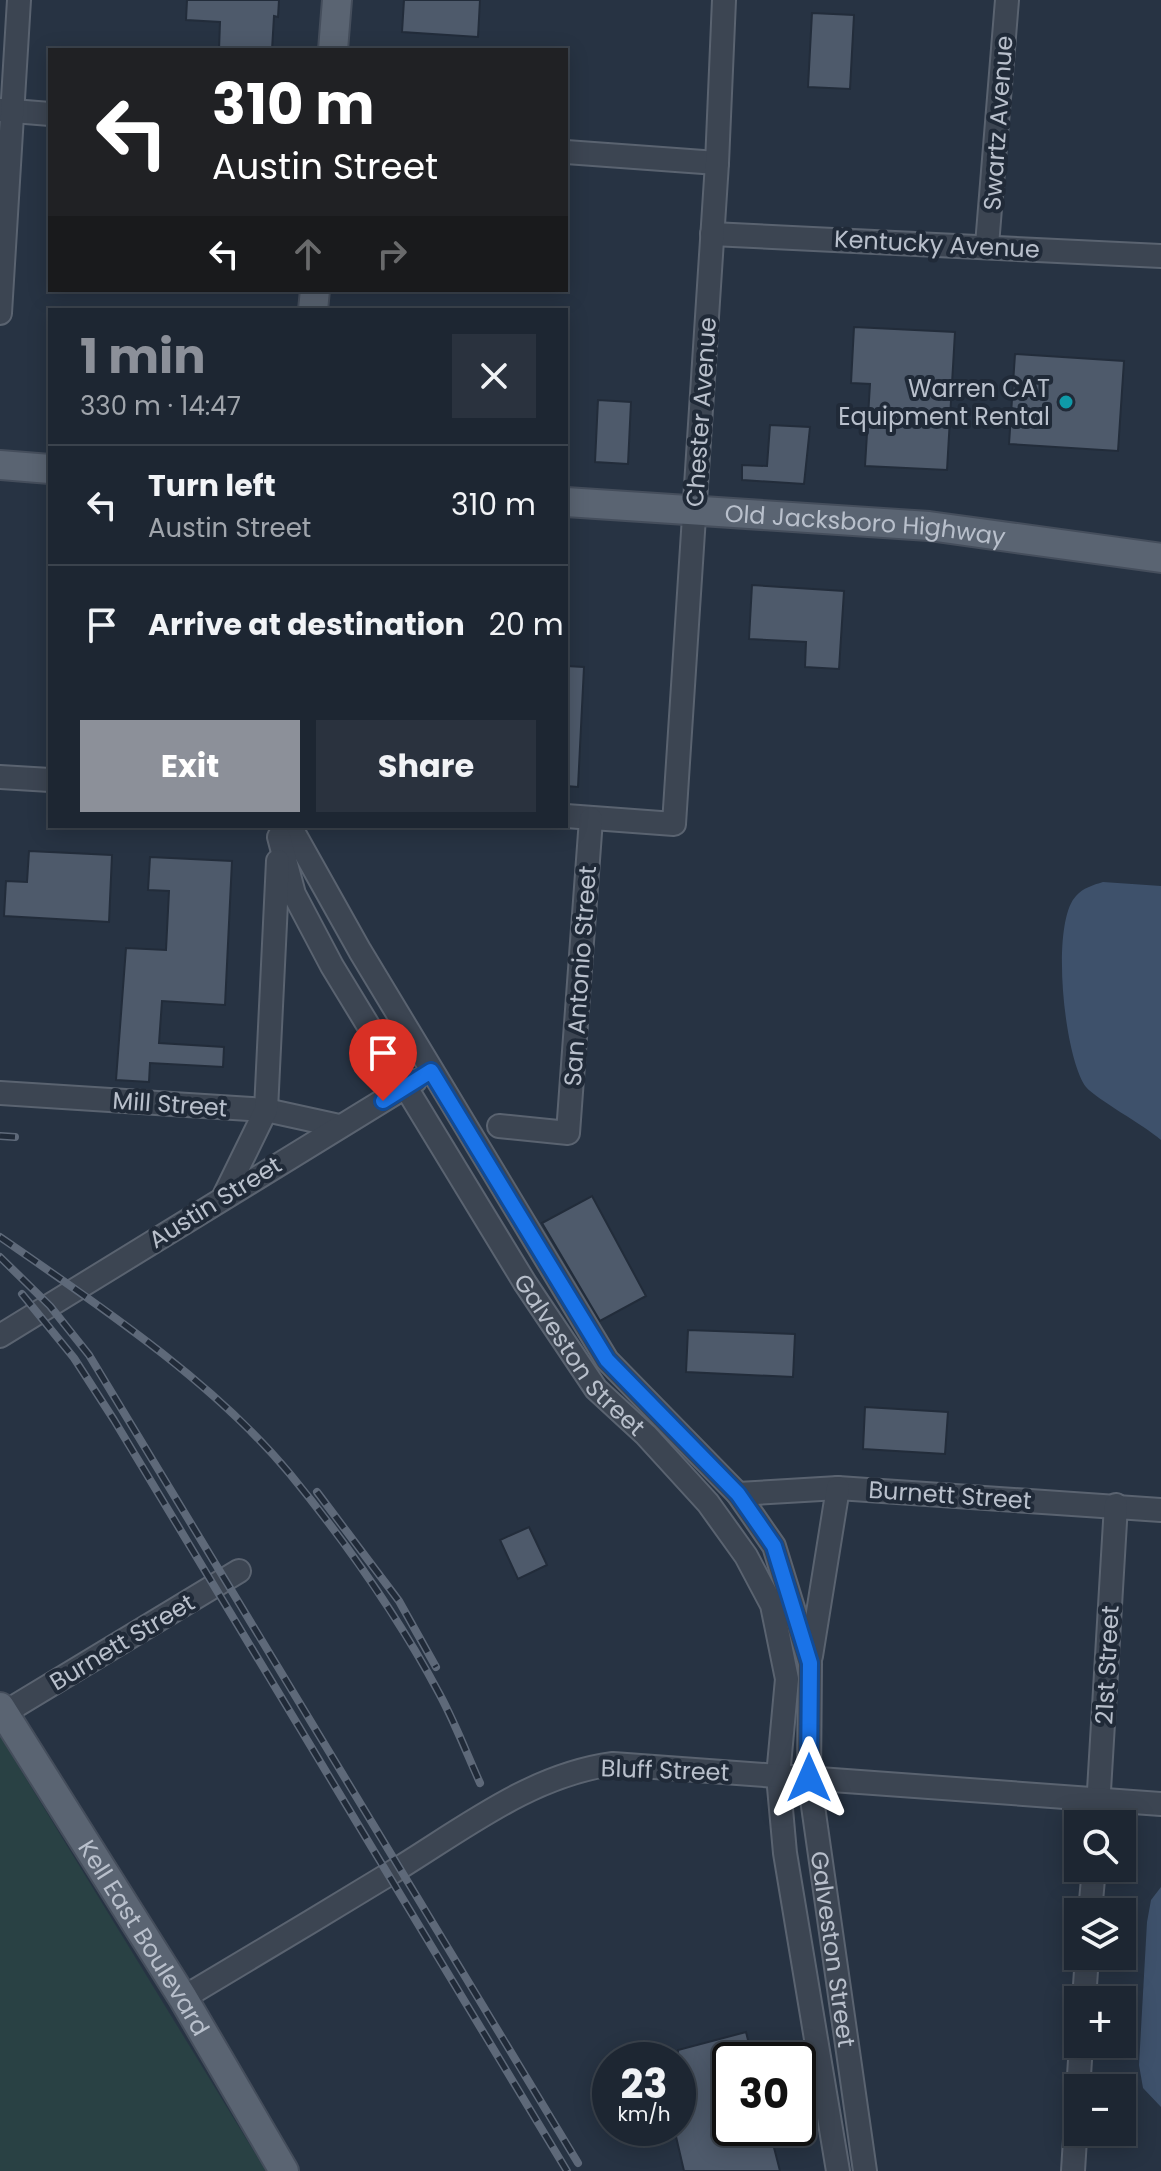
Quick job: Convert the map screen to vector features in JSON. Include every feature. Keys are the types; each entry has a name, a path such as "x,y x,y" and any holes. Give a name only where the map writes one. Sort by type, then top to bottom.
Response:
{"main road":[{"path":"333,48 337,0"},
{"path":"0,465 48,469"},
{"name":"Old Jacksboro Highway","path":"568,502 929,526 1161,558"},
{"name":"Kell East Boulevard","path":"2,1710 183,1998 284,2171"}],"street":[{"path":"0,313 7,111 19,0"},
{"name":"Chester Avenue","path":"591,819 674,824 717,163 724,0"},
{"name":"Swartz Avenue","path":"987,245 1007,0"},
{"path":"7,111 48,114"},
{"path":"568,152 717,163"},
{"name":"Kentucky Avenue","path":"712,234 987,245 1161,256"},
{"path":"0,777 48,780"},
{"path":"568,816 591,819"},
{"name":"San Antonio Street","path":"499,1126 568,1133 591,819"},
{"path":"223,1197 266,1110 282,830"},
{"name":"Galveston Street","path":"282,830 607,1360 738,1494 774,1546 810,1663 809,1778 865,2171"},
{"name":"Galveston Street","path":"282,830 294,894 404,1088 525,1283 596,1389 646,1435 708,1503 772,1605 787,1679 778,1776 785,1853 838,2171"},
{"name":"Austin Street","path":"0,1336 431,1071"},
{"name":"Mill Street","path":"0,1093 266,1110 339,1126"},
{"path":"810,1663 838,1488"},
{"name":"Burnett Street","path":"738,1494 838,1488 1161,1510"},
{"name":"21st Street","path":"1098,1810 1116,1505"},
{"name":"Burnett Street","path":"2,1710 239,1571"},
{"name":"Bluff Street","path":"183,1998 471,1823 563,1774 613,1764 1161,1804"},
{"path":"1073,2171 1080,2058"}],"green space":[{"path":"0,1736 266,2171 0,2171"}],"water":[{"path":"1103,882 1161,886 1161,1140 1086,1087 1072,1049 1066,1021 1062,961 1068,911 1076,896"},
{"path":"1161,1887 1161,2107 1143,2088 1139,2065 1147,1922 1151,1900"}],"building":[{"path":"187,0 279,0 278,17 274,16 272,48 219,48 220,22 186,20"},
{"path":"404,0 480,0 478,37 402,32"},
{"path":"812,13 854,15 850,89 808,87"},
{"path":"854,327 955,332 947,470 865,466 870,384 851,383"},
{"name":"Warren CAT Equipment Rental","path":"1015,354 1124,361 1118,451 1009,444"},
{"path":"598,400 631,402 628,464 595,462"},
{"path":"770,425 810,427 804,484 742,480 742,465 767,466"},
{"path":"752,585 844,591 839,669 805,667 806,642 749,639"},
{"path":"568,666 584,667 578,787 568,786"},
{"path":"29,851 112,855 109,922 4,916 6,881 27,882"},
{"path":"150,857 232,861 225,1005 162,1001 159,1043 224,1047 223,1067 150,1063 149,1082 116,1080 126,948 166,950 169,891 148,890"},
{"path":"592,1196 646,1296 600,1321 542,1223"},
{"path":"688,1330 795,1334 793,1377 686,1372"},
{"path":"865,1407 948,1412 945,1454 863,1449"},
{"path":"529,1527 547,1565 518,1579 500,1540"},
{"path":"746,2032 748,2042 712,2042 712,2146 774,2146 780,2171 684,2171 678,2146 696,2146 696,2045"}],"railway":[{"path":"0,1136 15,1137"},
{"path":"0,1237 114,1317 190,1376 260,1440 290,1474 351,1553 407,1637 445,1706 480,1783"},
{"path":"0,1257 50,1306 89,1355 578,2163"},
{"path":"22,1294 74,1358 114,1420 567,2171"},
{"path":"317,1492 399,1601 436,1667"}],"place":[{"name":"Warren CAT Equipment Rental","path":"1066,402"}],"route":[{"path":"383,1101 431,1071 607,1360 738,1494 774,1546 810,1663 809,1778"}]}
